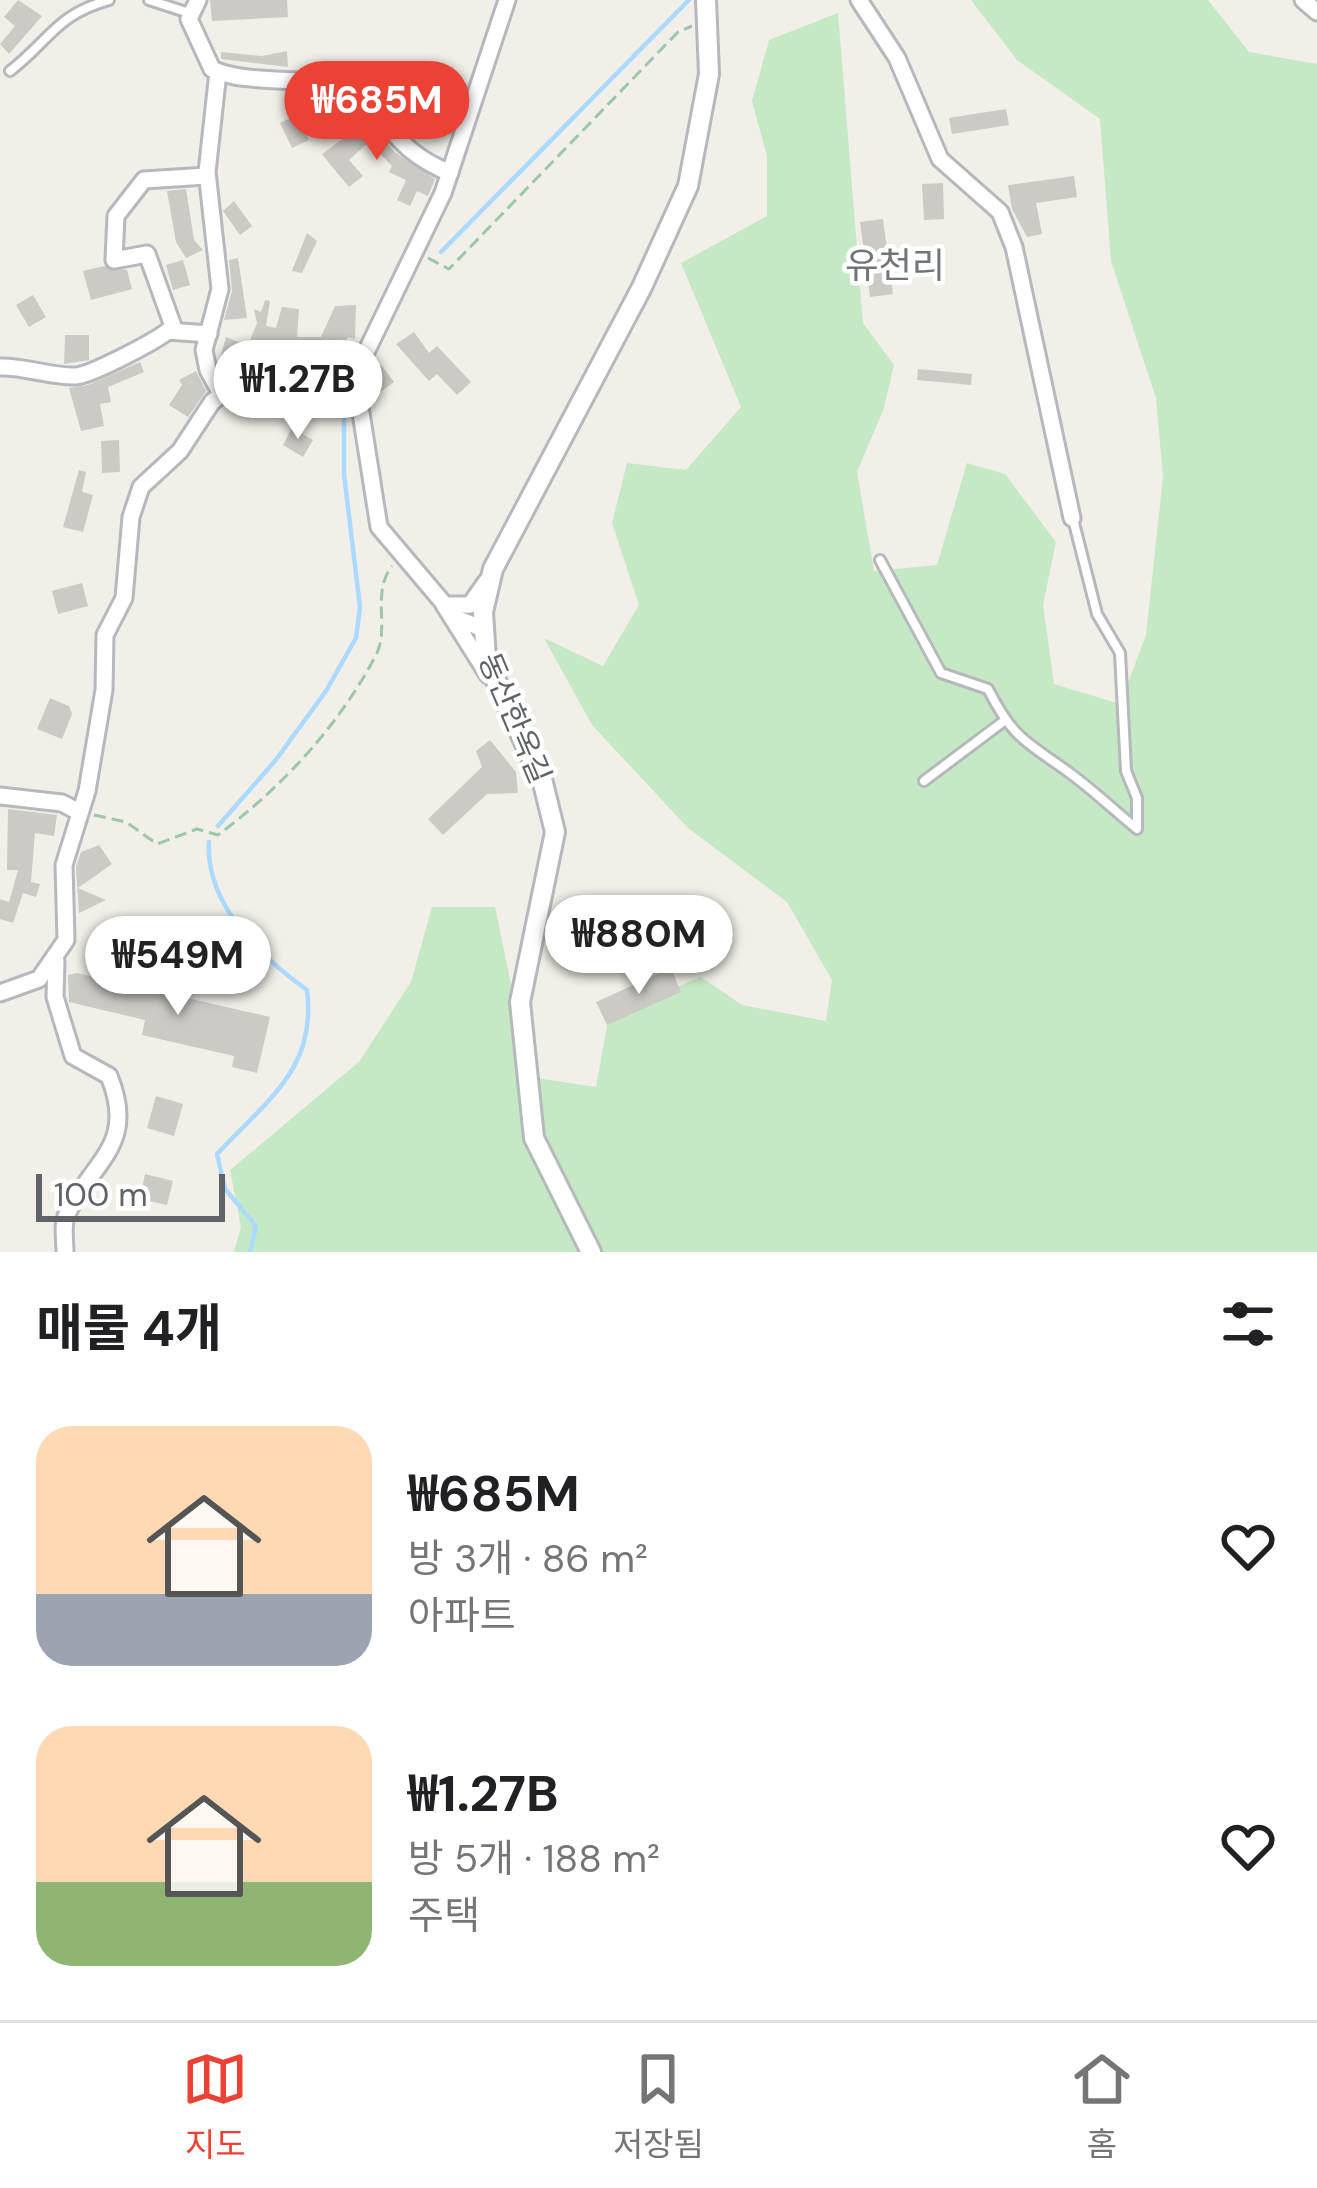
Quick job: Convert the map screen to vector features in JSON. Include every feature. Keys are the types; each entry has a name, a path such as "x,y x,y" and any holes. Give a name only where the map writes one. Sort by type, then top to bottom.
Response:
{"street":[{"path":"483,629 456,618 376,519 356,388 358,366 450,173 507,0"},
{"path":"859,0 897,58 940,159 1000,212 1014,247 1072,518"},
{"path":"1303,0 1317,12"},
{"path":"194,7 200,50 218,72 345,88 413,156 450,173"},
{"name":"동산한옥길","path":"591,1252 534,1138 520,1002 555,832 538,770 493,681 483,629 493,568 642,287 688,186 705,115 710,7"},
{"path":"218,72 207,176 220,280 205,363 221,394"},
{"path":"174,329 148,254 114,260 116,217 144,180 207,176"},
{"path":"0,367 79,376 105,360 149,348 174,329 208,334"},
{"path":"65,1252 65,1217 116,1138 122,1107 110,1076 73,1056 55,997 56,961 68,931 64,865 80,812 104,690 106,635 126,591 137,495 147,479 180,452 221,394 263,383 322,391 356,388"},
{"path":"444,605 470,605 493,568"},
{"path":"444,605 493,681"},
{"path":"0,796 62,803 80,812"},
{"path":"0,993 39,979 56,961"}],"lane":[{"path":"10,70 45,43 63,17 109,0"},
{"path":"149,0 194,7"},
{"path":"880,560 941,673 988,689 1004,721 1043,760 1068,771 1137,829 1137,798 1126,771 1120,653 1097,614 1072,518"},
{"path":"924,781 1004,721"}],"path":[{"path":"416,251 448,269 678,32 710,7"},
{"path":"80,812 126,822 157,844 197,829 218,835 258,805 306,758 379,651 384,576 401,555"}],"green space":[{"path":"971,0 1208,0 1249,52 1317,64 1317,1252 234,1252 241,1227 230,1170 359,1062 411,982 432,907 495,907 530,1077 596,1087 609,1015 701,977 742,1005 826,1021 832,980 787,902 688,828 592,725 544,638 603,666 639,605 612,523 627,463 686,470 741,407 681,263 767,216 767,156 752,101 769,40 838,13 863,323 894,365 884,408 857,472 874,571 937,565 967,463 1005,474 1056,542 1043,605 1054,684 1120,704 1146,635 1163,477 1156,398 1111,261 1100,119 1017,60"}],"building":[{"path":"18,0 42,16 9,54 0,44 15,26 4,17"},
{"path":"210,0 287,0 288,17 212,21"},
{"path":"287,51 288,67 221,59 221,52 262,56"},
{"path":"1006,109 1009,125 952,134 949,118"},
{"path":"297,115 309,140 292,148 280,123"},
{"path":"366,121 396,153 435,179 428,196 417,191 410,206 397,200 406,180 389,172 392,166 369,142 349,160 363,176 349,187 329,163 322,154"},
{"path":"1074,176 1077,197 1036,203 1042,234 1027,237 1012,209 1008,185"},
{"path":"943,183 944,219 924,220 922,184"},
{"path":"186,189 194,240 203,250 186,258 176,242 167,191"},
{"path":"234,201 252,226 240,235 223,211"},
{"path":"883,219 893,294 870,297 860,222"},
{"path":"307,233 317,241 302,273 292,271"},
{"path":"238,258 247,318 224,320 232,291 229,260"},
{"path":"183,260 190,285 173,290 166,265"},
{"path":"104,266 127,270 132,289 91,300 83,271"},
{"path":"33,295 46,317 29,327 16,305"},
{"path":"265,300 270,301 266,326 276,328 282,307 299,309 297,337 321,337 335,306 356,305 355,339 348,337 339,360 310,349 309,364 285,363 285,374 235,356 231,367 219,362 226,337 248,346 257,323 254,309 261,312"},
{"path":"414,332 429,353 437,346 471,382 457,395 437,374 429,381 396,344"},
{"path":"65,335 89,335 89,360 64,364"},
{"path":"140,362 144,372 108,387 111,402 100,404 104,426 81,431 69,388 88,385"},
{"path":"381,365 394,382 376,395 367,377"},
{"path":"918,369 972,374 971,385 917,380"},
{"path":"196,371 206,391 188,417 169,405 182,385 179,380"},
{"path":"292,428 313,440 303,457 283,445"},
{"path":"119,440 120,472 102,473 101,441"},
{"path":"79,470 86,472 82,492 93,495 83,532 63,527"},
{"path":"82,583 88,606 58,614 52,591"},
{"path":"50,698 69,706 72,714 62,739 37,729"},
{"path":"490,740 516,772 518,793 487,794 443,835 428,819 482,767 476,751"},
{"path":"8,809 57,815 54,836 35,833 31,882 40,884 36,897 23,893 13,923 0,919 0,899 9,902 18,870 7,870"},
{"path":"99,845 112,864 78,888 106,900 79,913 76,867 81,852"},
{"path":"671,968 681,992 607,1025 596,1002"},
{"path":"77,973 270,1017 257,1073 232,1067 234,1056 142,1035 145,1020 69,1002 68,975"},
{"path":"156,1096 183,1104 174,1136 147,1128"},
{"path":"145,1174 173,1181 167,1205 140,1199"}],"waterway":[{"path":"441,252 689,0"},
{"path":"218,826 275,761 326,691 356,638 360,607 344,474 344,400"},
{"path":"209,842 216,887 239,927 307,990 308,1018 296,1062 270,1099 217,1154 225,1189 256,1226 250,1252"}],"district":[{"name":"유천리","path":"895,265"}]}
